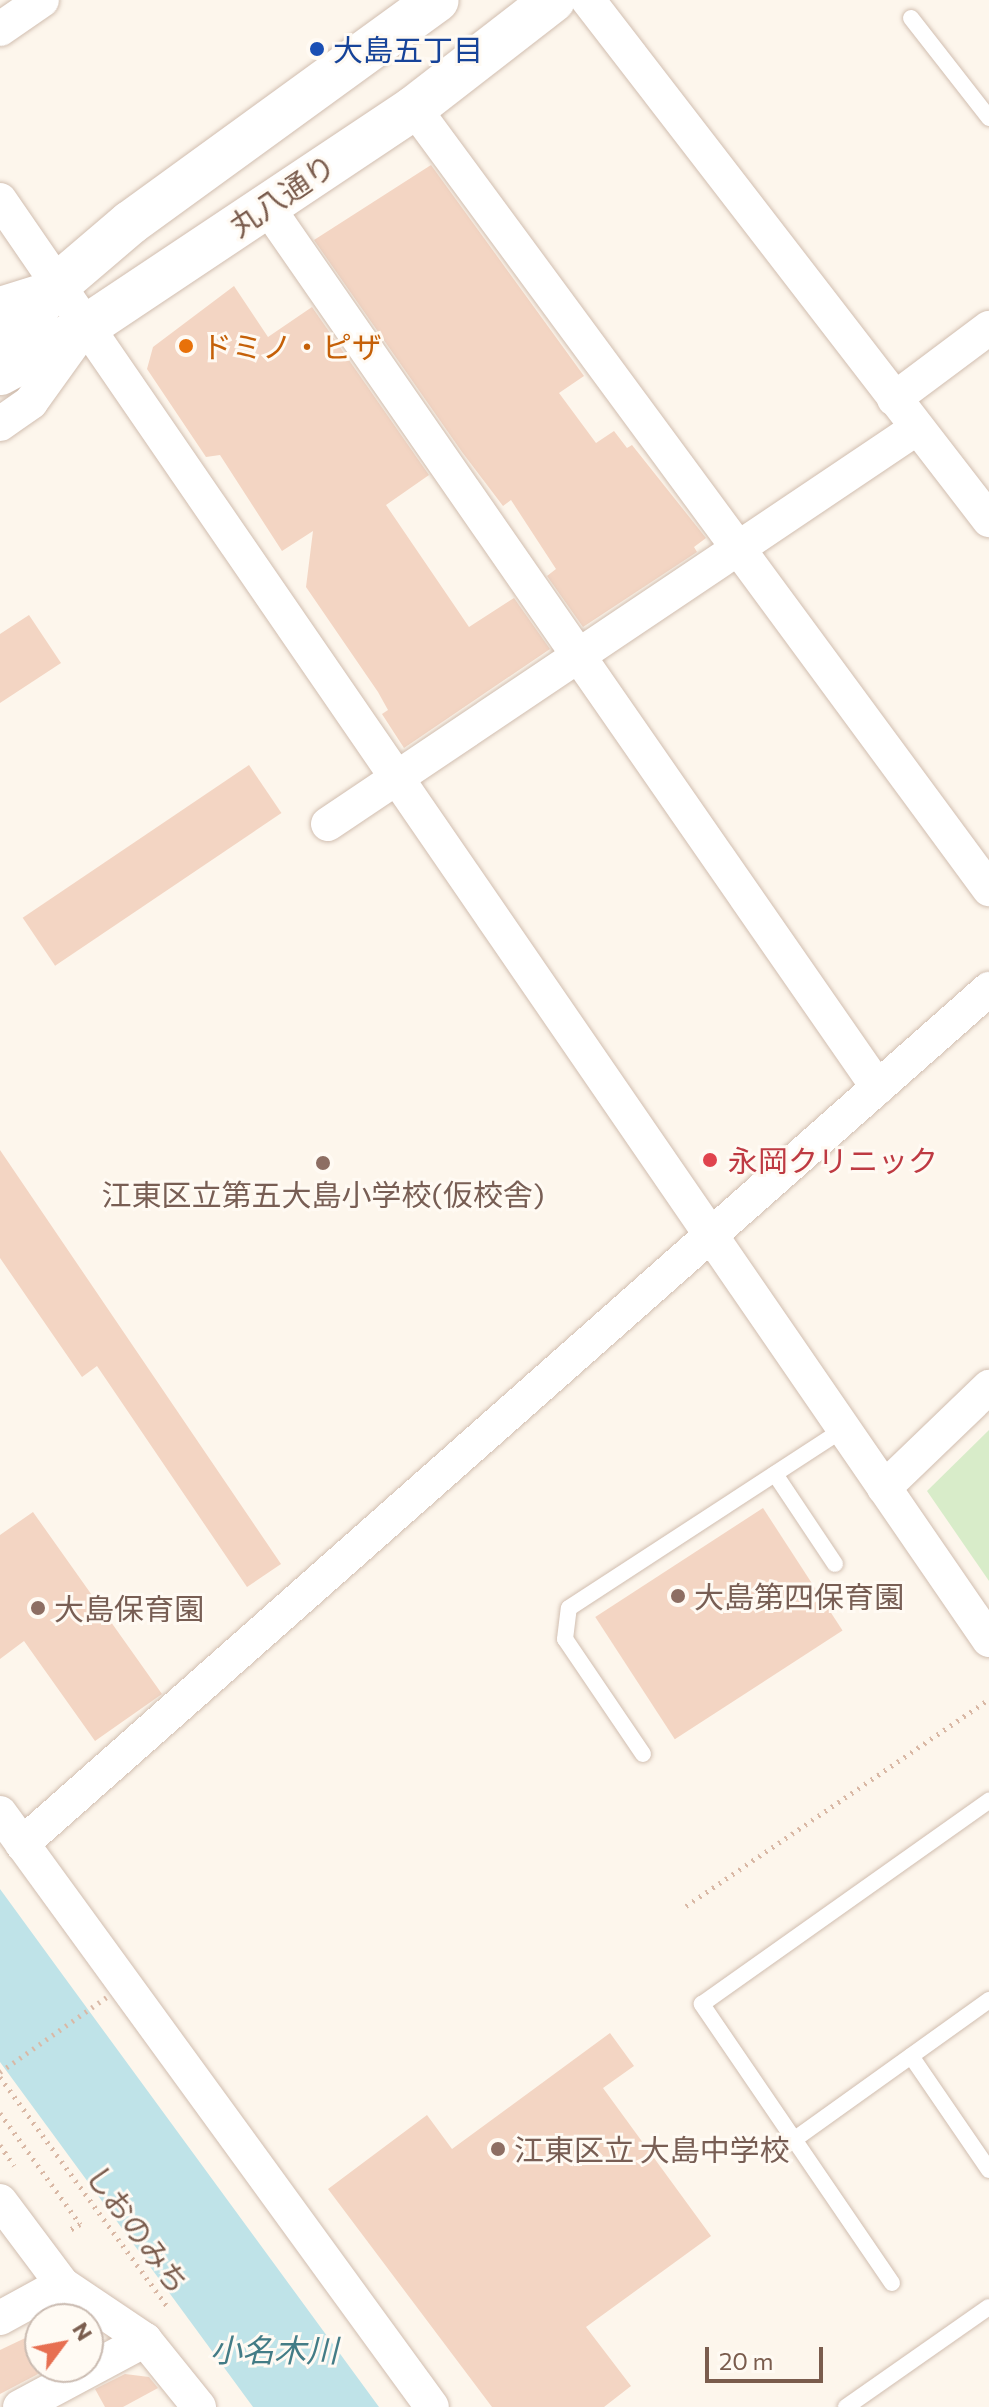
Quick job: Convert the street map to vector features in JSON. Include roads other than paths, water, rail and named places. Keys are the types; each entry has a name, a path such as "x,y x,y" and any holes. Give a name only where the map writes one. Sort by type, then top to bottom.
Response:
{"main road":[{"name":"丸八通り","path":"6,345 55,287 143,214 437,0"},
{"name":"丸八通り","path":"6,345 84,328 414,108 553,0"}],"street":[{"path":"0,29 42,0"},
{"path":"588,0 989,520"},
{"path":"414,108 989,889"},
{"path":"0,200 55,287 397,778 989,1640"},
{"path":"266,205 878,1088"},
{"path":"0,424 31,402 84,328"},
{"path":"894,399 989,328"},
{"path":"328,824 580,658 917,428"},
{"path":"22,1844 989,989"},
{"path":"884,1488 989,1387"},
{"path":"0,1813 432,2407"},
{"path":"10,2188 62,2284 145,2340 199,2407"},
{"path":"0,2318 62,2284"},
{"path":"20,2407 145,2340"}],"lane":[{"path":"911,18 989,118"},
{"path":"643,1754 565,1639 569,1608 844,1429"},
{"path":"775,1474 835,1564"},
{"path":"892,2283 702,2004 989,1801"},
{"path":"795,2139 989,2000"},
{"path":"911,2056 989,2170"},
{"path":"846,2407 989,2307"}],"water":[{"name":"小名木川","path":"0,1889 379,2407 253,2407 0,2062"}],"place":[{"name":"大島五丁目","path":"317,49"},
{"name":"ドミノ・ピザ","path":"186,346"},
{"name":"永岡クリニック","path":"710,1160"},
{"name":"江東区立第五大島小学校(仮校舎)","path":"323,1163"},
{"name":"大島第四保育園","path":"678,1596"},
{"name":"大島保育園","path":"38,1608"},
{"name":"江東区立 大島中学校","path":"498,2149"}]}
